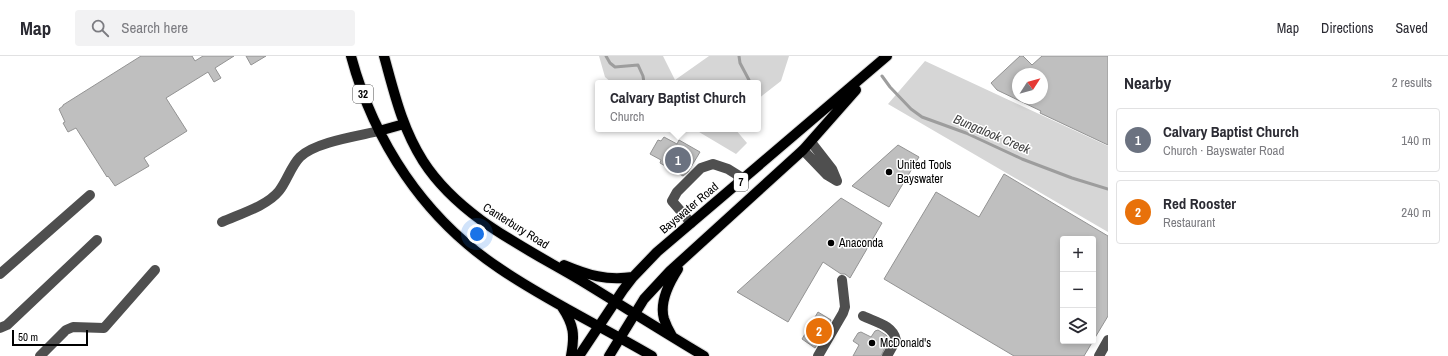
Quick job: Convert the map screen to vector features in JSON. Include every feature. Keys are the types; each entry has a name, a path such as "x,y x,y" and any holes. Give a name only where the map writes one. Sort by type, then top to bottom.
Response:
{"main road":[{"name":"32","path":"351,56 359,84 378,131 409,181 437,215 477,253 499,268 652,356"},
{"name":"Canterbury Road","path":"384,56 393,92 404,124 423,161 435,177 460,204 496,230 704,356"},
{"name":"Bayswater Road","path":"579,356 614,301 632,277 691,223 887,56"},
{"name":"Bayswater Road","path":"609,356 644,300 687,256 811,142 874,68"},
{"path":"378,131 404,124"},
{"path":"798,132 811,142"},
{"path":"798,132 803,150"},
{"path":"535,253 598,277 612,279 632,277"},
{"path":"672,337 663,314 664,301 666,292 674,276 687,256"},
{"path":"561,305 570,320 574,334 571,356"}],"street":[{"path":"222,222 268,201 278,192 300,157 314,148 378,131"},
{"path":"803,150 827,175 837,181 832,169 811,142"},
{"path":"691,223 672,201 677,192 701,168 713,164 728,169 744,179"},
{"path":"0,274 90,195"},
{"path":"0,328 7,325 97,240"},
{"path":"40,356 66,330 73,327 104,328 155,270"},
{"path":"818,356 845,307 842,280"},
{"path":"863,316 889,328 895,334 896,340 887,356"},
{"path":"1099,356 1108,340"}],"shaded area":[{"path":"599,56 663,56 675,80 608,80 605,77"},
{"path":"709,56 789,56 781,81 761,97 761,80 675,80"},
{"path":"925,61 1012,101 1012,104 1018,104 1108,146 1108,232 888,104"},
{"path":"699,132 738,132 747,143 736,154"}],"building":[{"path":"141,56 192,56 195,61 203,56 234,56 215,68 221,78 214,82 208,72 166,98 187,131 144,158 149,166 115,186 108,176 107,177 76,128 68,132 63,123 65,122 59,109"},
{"path":"246,56 266,56 251,65"},
{"path":"1020,56 1023,56 1032,65 1042,56 1108,56 1108,145 1040,113 1041,111 1026,104 1048,104 1048,68 1012,68 1012,97 997,90 991,83"},
{"path":"664,137 677,144 679,140 700,152 688,172 683,176 660,163 661,160 650,154 658,140 661,141"},
{"name":"United Tools Bayswater","path":"898,145 919,157 889,207 852,186"},
{"path":"1004,174 1108,236 1108,316 1096,336 1096,236 1060,236 1060,344 1091,344 1084,356 1014,356 884,279 936,192 979,217"},
{"name":"Anaconda","path":"841,198 882,223 850,278 823,262 788,322 737,292"},
{"path":"818,312 831,320 815,348 802,339"},
{"name":"McDonald's","path":"878,330 889,339 881,356 853,356 859,345 853,341 858,333 861,332 871,337 875,331"}],"waterway":[{"name":"Bungalook Creek","path":"606,56 610,63 615,67 638,65 644,80"},
{"name":"Bungalook Creek","path":"739,56 740,63 749,80"},
{"name":"Bungalook Creek","path":"882,76 890,87 911,109 922,117 966,133 1022,159 1072,178 1108,189"}],"place":[{"name":"Calvary Baptist Church","path":"678,160"},
{"name":"United Tools Bayswater","path":"889,172"},
{"name":"Anaconda","path":"831,243"},
{"name":"Red Rooster","path":"819,331"},
{"name":"McDonald's","path":"872,343"}]}
